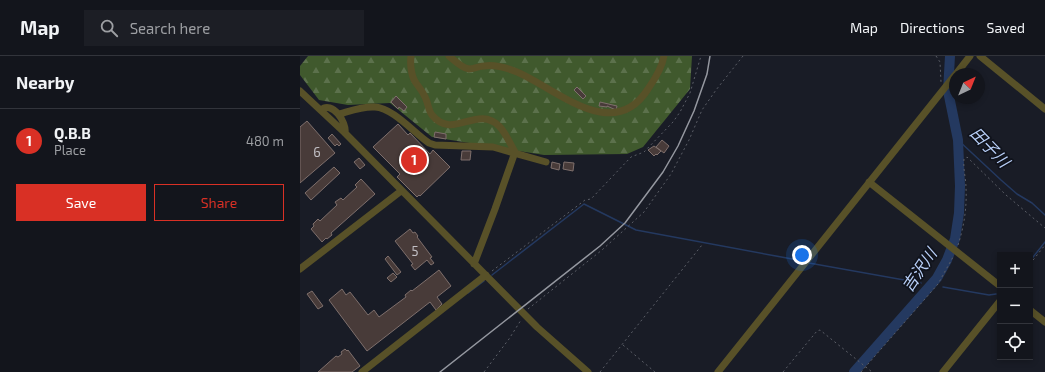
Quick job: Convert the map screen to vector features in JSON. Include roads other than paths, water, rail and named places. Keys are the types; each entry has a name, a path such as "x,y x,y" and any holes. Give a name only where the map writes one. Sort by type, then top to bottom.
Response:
{"street":[{"path":"411,56 410,63 414,81 425,96 430,114 448,125 455,125 479,118 496,123 515,152"},
{"path":"449,56 466,68 471,69 484,66 496,66 517,72 592,111 608,113 623,111 636,104 655,79 663,63 664,56"},
{"path":"960,68 970,56"},
{"path":"980,56 1045,109"},
{"path":"718,372 949,81"},
{"path":"300,90 345,133 525,315 588,372"},
{"path":"321,110 327,107 339,114 346,129 345,133"},
{"path":"339,114 367,107 382,108 392,114 428,144 493,147 546,162"},
{"path":"474,264 515,152"},
{"path":"870,182 997,284"},
{"path":"300,269 401,191"},
{"path":"362,372 486,275"},
{"path":"943,372 997,305"},
{"path":"1033,312 1045,322"}],"waterway":[{"name":"吉沢川","path":"854,372 937,278 947,260 955,239 959,213 960,186 958,140 948,91 950,56"},
{"name":"田子川","path":"958,140 1017,194 1032,203 1045,215"},
{"path":"492,275 584,204 636,230 803,261"},
{"path":"1033,257 1045,242"},
{"path":"809,263 921,283"},
{"path":"468,293 484,281"},
{"path":"943,287 989,295 996,294"}],"railway":[{"path":"440,372 600,246 625,223 663,172 678,146 694,111 707,74 710,56"}],"place":[{"name":"Q.B.B","path":"414,160"}]}
